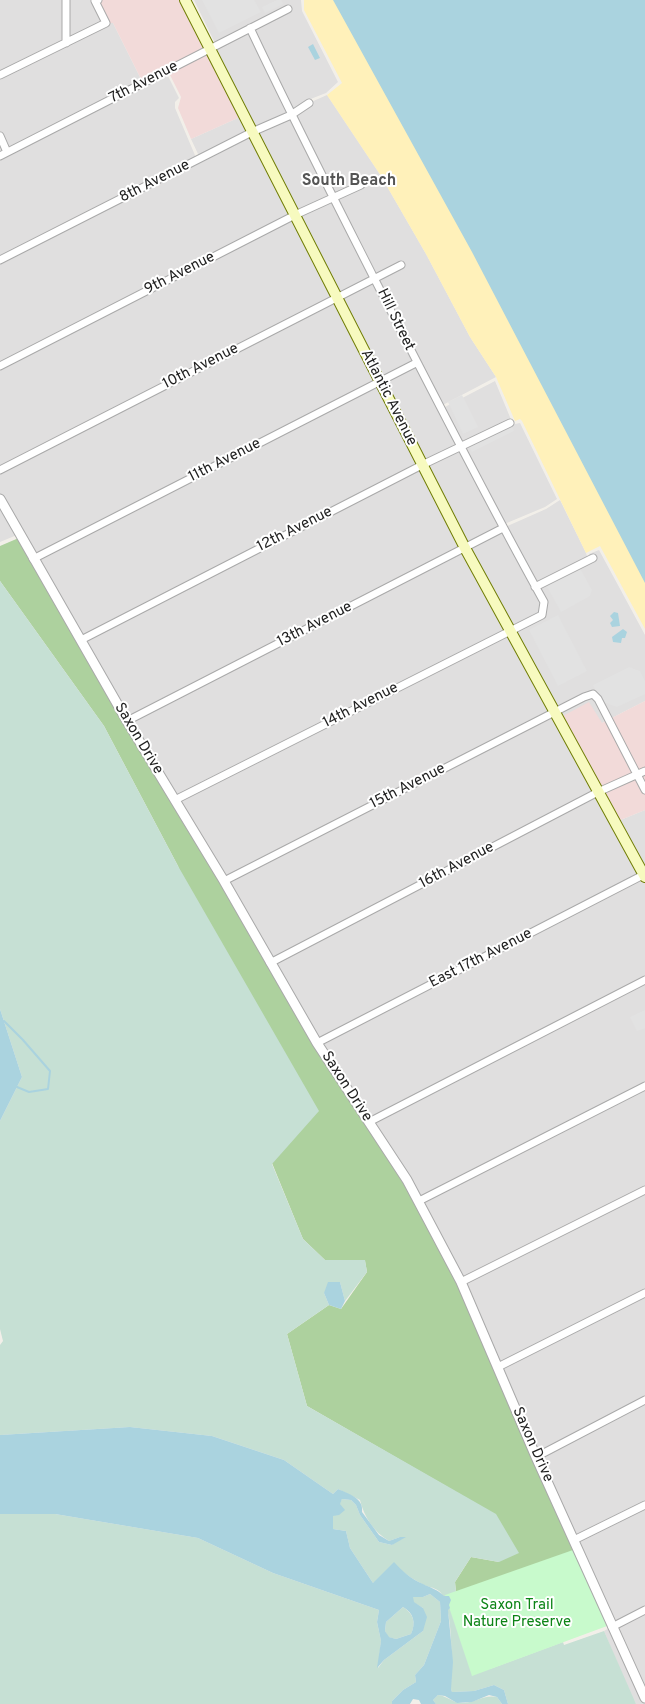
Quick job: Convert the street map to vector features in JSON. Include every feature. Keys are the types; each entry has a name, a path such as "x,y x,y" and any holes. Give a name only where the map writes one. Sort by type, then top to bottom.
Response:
{"main road":[{"name":"Atlantic Avenue","path":"185,0 465,548 645,875"}],"street":[{"path":"66,0 66,44"},
{"path":"0,75 106,23 95,1 98,0"},
{"name":"7th Avenue","path":"3,154 288,10"},
{"name":"Hill Street","path":"250,28 332,198 459,446 544,602 544,609"},
{"name":"8th Avenue","path":"0,260 252,132 291,115 309,103"},
{"path":"0,136 3,154"},
{"name":"9th Avenue","path":"0,366 295,215 361,184"},
{"name":"10th Avenue","path":"0,470 401,264"},
{"name":"11th Avenue","path":"33,559 416,363"},
{"name":"12th Avenue","path":"81,640 459,446 510,423"},
{"name":"Saxon Drive","path":"0,499 127,721 224,881 317,1043 419,1201 461,1282 536,1457 645,1698"},
{"name":"13th Avenue","path":"127,721 503,528"},
{"path":"536,587 593,558"},
{"name":"14th Avenue","path":"176,800 542,614 544,609"},
{"name":"15th Avenue","path":"224,881 554,712 593,694 598,699 637,775"},
{"name":"16th Avenue","path":"270,963 598,792 645,771"},
{"path":"637,775 645,790"},
{"name":"East 17th Avenue","path":"317,1043 645,875"},
{"path":"369,1122 645,980"},
{"path":"419,1201 645,1086"},
{"path":"461,1282 645,1190"},
{"path":"498,1368 645,1293"},
{"path":"536,1457 645,1400"},
{"path":"574,1540 645,1505"},
{"path":"612,1627 645,1610"}],"shaded area":[{"path":"0,0 98,0 113,23 143,83 166,72 179,98 175,102 175,108 197,160 252,132 210,49 250,28 291,114 327,95 381,176 426,254 470,337 496,377 439,407 459,446 422,465 465,548 503,528 546,509 560,500 586,553 588,560 536,587 544,602 542,615 510,630 645,877 645,1698 574,1540 317,1043 0,499"},
{"path":"98,0 185,0 210,49 143,83 113,23 106,23"},
{"path":"194,0 301,0 302,11 338,82 326,93 308,100 292,111 252,26 215,43"},
{"path":"202,0 254,0 261,12 219,33"},
{"path":"281,0 283,4 265,13 262,7"},
{"path":"208,53 240,117 191,139 178,108 181,97 169,73"},
{"path":"240,117 248,131 199,156 191,139"},
{"path":"495,381 512,422 515,424 520,423 557,499 545,507 502,525 466,544 426,466 460,449 443,408"},
{"path":"462,395 478,427 463,434 448,402"},
{"path":"510,423 514,431 472,452 467,443"},
{"path":"0,506 17,535 0,542"},
{"path":"599,550 645,635 645,701 602,723 561,717 514,631 543,617 539,588 591,560 589,554"},
{"path":"580,568 592,590 590,596 561,612 546,585"},
{"path":"558,615 587,671 558,686 529,630"},
{"path":"629,667 640,671 645,681 645,694 617,707 601,701 593,685"},
{"path":"645,701 645,810 618,821 561,717 589,702 602,723"},
{"path":"645,810 645,870 618,821"},
{"path":"645,1010 645,1028 637,1031 630,1017"},
{"path":"609,1628 645,1704 636,1704 629,1691 604,1631"}],"green space":[{"path":"21,537 270,963 419,1201 574,1540 573,1551 456,1592 455,1582 471,1557 499,1562 496,1515 307,1406 287,1334 329,1305 341,1309 367,1272 365,1261 325,1260 303,1239 272,1163 178,866 104,726 0,581 0,546"},
{"path":"0,581 104,726 178,866 319,1111 272,1164 303,1239 325,1260 365,1260 367,1272 345,1301 340,1282 324,1293 329,1305 287,1334 307,1406 496,1514 519,1553 499,1562 471,1557 455,1582 461,1641 490,1669 563,1642 564,1645 604,1631 636,1704 508,1704 504,1690 494,1685 474,1691 452,1692 450,1622 444,1598 439,1591 422,1584 402,1571 373,1583 350,1548 346,1531 333,1529 333,1516 342,1499 351,1500 379,1542 392,1545 400,1537 389,1541 370,1524 360,1500 338,1489 333,1494 284,1460 212,1436 130,1427 0,1435 0,1345 3,1341 0,1329 0,1121 22,1077 0,1009"},
{"path":"0,1514 55,1514 198,1538 273,1573 379,1610 377,1622 381,1641 378,1668 384,1660 423,1631 423,1608 413,1602 413,1597 423,1597 430,1594 440,1602 441,1621 424,1665 415,1675 416,1682 403,1690 392,1701 392,1704 0,1704"},
{"name":"Saxon Trail Nature Preserve","path":"573,1550 607,1626 472,1676 445,1595"},
{"path":"403,1607 410,1613 413,1619 411,1634 396,1639 388,1637 385,1631 386,1622"},
{"path":"438,1695 459,1703 492,1696 497,1697 502,1704 436,1704 433,1700"}],"sand":[{"path":"304,0 579,0 645,133 645,629 600,546 586,553 522,421 520,419 515,421 496,377 470,337 426,254 381,176 327,95 342,83 304,10"}],"water":[{"path":"333,0 645,0 645,583 472,252"},
{"path":"313,44 320,58 315,60 308,47"},
{"path":"614,612 618,613 620,626 612,627 610,623 613,620 610,616"},
{"path":"623,629 627,632 625,638 622,638 621,643 613,642 612,637"},
{"path":"0,1009 22,1077 0,1121"},
{"path":"328,1282 340,1282 345,1301 341,1309 329,1305 324,1293"},
{"path":"130,1427 212,1436 284,1460 333,1494 338,1489 351,1495 361,1503 362,1512 379,1535 389,1541 406,1537 392,1545 379,1542 360,1515 356,1505 351,1500 342,1499 340,1504 345,1510 339,1515 333,1516 333,1529 346,1531 350,1548 373,1583 394,1562 415,1580 444,1596 449,1596 451,1600 448,1610 453,1662 452,1692 474,1691 494,1685 504,1690 508,1704 502,1704 497,1697 489,1695 472,1702 457,1703 445,1696 438,1695 433,1700 436,1704 421,1704 419,1700 413,1699 410,1704 392,1704 392,1701 403,1690 416,1682 415,1675 424,1665 441,1621 440,1602 430,1594 423,1597 413,1597 414,1602 423,1608 427,1617 423,1631 384,1660 377,1668 381,1641 377,1622 379,1610 273,1573 198,1538 55,1514 0,1514 0,1435","holes":["403,1607 407,1609 413,1619 411,1634 396,1639 389,1637 385,1631 386,1622"]}],"waterway":[{"path":"4,1021 50,1071 48,1089 29,1092 17,1087"}],"district":[{"name":"South Beach","path":"349,182"}]}
